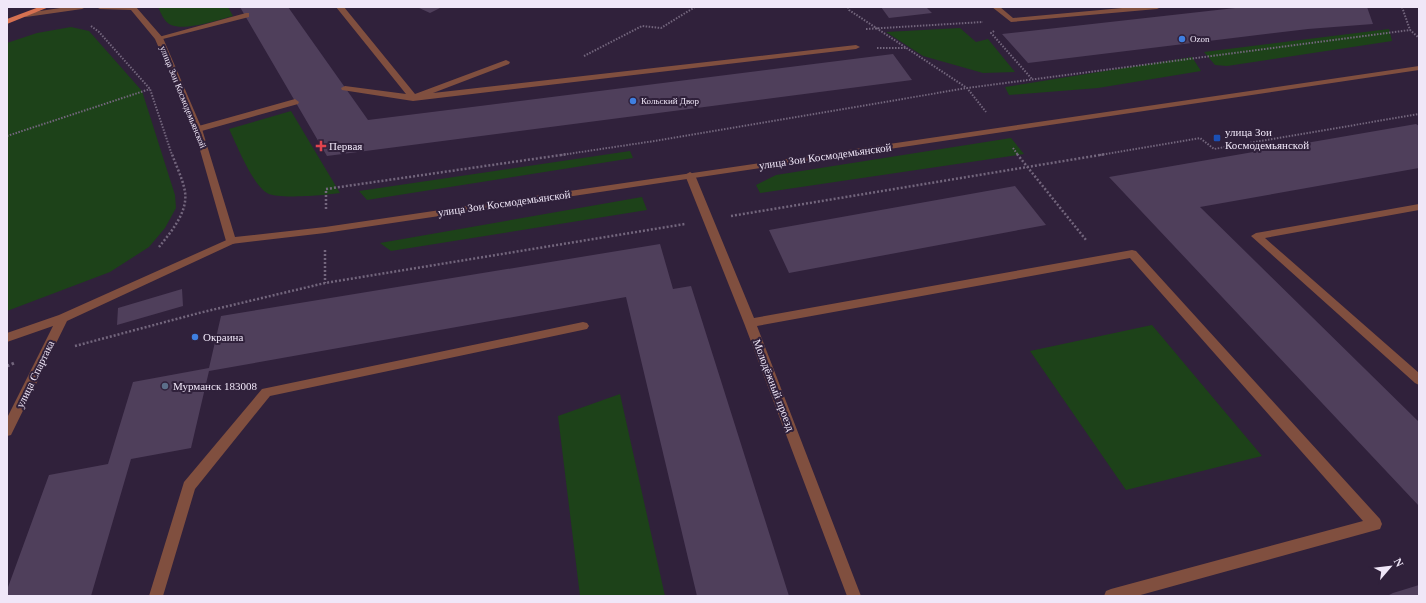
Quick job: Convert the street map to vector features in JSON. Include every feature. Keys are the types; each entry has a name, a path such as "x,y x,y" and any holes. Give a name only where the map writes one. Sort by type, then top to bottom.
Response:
{"main road":[{"path":"7,22 45,7"}],"street":[{"path":"26,14 82,7"},
{"name":"улица Зои Космодемьянской","path":"100,7 132,8 159,38 198,130 231,241"},
{"path":"340,7 413,98"},
{"path":"996,7 1011,20 1157,7"},
{"path":"159,38 246,16"},
{"path":"345,88 413,98 856,47"},
{"path":"413,98 506,62"},
{"name":"улица Зои Космодемьянской","path":"7,338 63,318 231,241 325,230 1419,68"},
{"path":"198,130 296,102"},
{"name":"Молодёжный проезд","path":"690,175 750,323 854,596"},
{"path":"1419,207 1256,236 1419,380"},
{"path":"750,323 1132,254 1375,524 1111,596"},
{"name":"улица Спартака","path":"7,430 63,318"},
{"path":"156,596 188,486 266,392 583,326"}],"path":[{"path":"579,59 642,26 661,28 695,7"},
{"path":"848,7 849,10 877,29 1011,20"},
{"path":"1402,7 1410,30 1419,38"},
{"path":"88,23 99,32 150,89 185,192 185,205 176,225 159,247"},
{"path":"325,284 326,189 661,140 967,88 1410,30"},
{"path":"991,33 1032,79"},
{"path":"856,47 906,48"},
{"path":"7,136 150,89"},
{"path":"45,353 200,313 325,284 1200,138 1214,149 1419,114"}],"green space":[{"path":"158,7 228,7 233,16 185,27 171,25 166,22"},
{"path":"71,27 89,31 142,91 175,195 176,208 165,228 149,247 110,272 7,311 7,43 37,33"},
{"path":"960,28 976,42 988,39 1015,72 983,73 923,56 886,32"},
{"path":"1389,29 1392,41 1227,66 1215,65 1204,52"},
{"path":"1192,57 1201,71 1098,88 1009,95 1005,87"},
{"path":"291,111 340,193 304,196 269,194 263,190 251,175 229,129"},
{"path":"1011,138 1024,154 760,193 756,185 776,175"},
{"path":"630,151 633,158 367,200 359,191"},
{"path":"642,197 647,210 391,251 380,243"},
{"path":"1152,325 1262,456 1126,490 1030,351"},
{"path":"620,394 665,596 580,596 558,416"}],"building":[{"path":"240,7 288,7 368,120 893,54 912,80 327,156"},
{"path":"417,7 442,7 430,13"},
{"path":"881,7 926,7 932,13 889,18"},
{"path":"1244,7 1367,7 1373,24 1308,29 1028,63 1002,34"},
{"path":"1416,124 1419,126 1419,168 1200,207 1419,422 1419,506 1109,177"},
{"path":"1015,186 1046,225 789,273 769,230"},
{"path":"660,244 673,289 691,286 789,596 697,596 626,297 209,371 191,448 131,459 91,596 7,596 7,590 49,475 108,464 133,382 209,368 221,316"},
{"path":"182,289 183,306 117,325 118,308"},
{"path":"1419,585 1419,596 1387,596 1393,593"}],"place":[{"name":"Ozon","path":"1182,39"},
{"name":"Кольский Двор","path":"633,101"},
{"name":"улица Зои Космодемьянской","path":"1217,138"},
{"name":"Первая","path":"321,146"},
{"name":"Окраина","path":"195,337"},
{"name":"Мурманск 183008","path":"165,386"}]}
